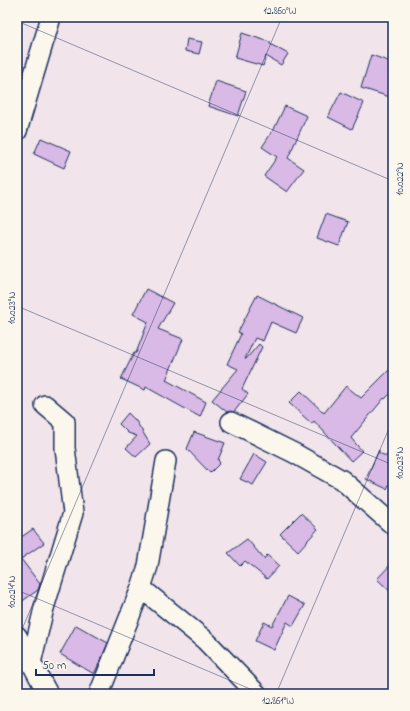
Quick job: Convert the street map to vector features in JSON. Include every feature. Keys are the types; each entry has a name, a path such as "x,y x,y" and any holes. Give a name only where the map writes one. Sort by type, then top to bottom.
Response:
{"street":[{"path":"17,131 51,17"},
{"path":"31,663 44,608 73,513 65,448 65,422 45,405"},
{"path":"231,422 294,453 342,480 393,525"},
{"path":"98,694 141,588 148,566 166,461"},
{"path":"141,588 205,640 257,694"},
{"path":"17,636 48,694"}],"building":[{"path":"242,33 270,42 270,44 288,54 281,65 266,56 263,66 235,58"},
{"path":"187,39 202,42 199,54 185,51"},
{"path":"371,55 391,62 389,69 393,70 393,98 361,88"},
{"path":"216,81 246,91 238,116 208,106"},
{"path":"341,92 364,103 352,129 328,117"},
{"path":"285,106 307,116 288,158 304,169 287,192 264,176 277,157 262,147 274,129"},
{"path":"41,138 71,151 64,168 34,154"},
{"path":"326,214 348,222 339,246 317,238"},
{"path":"146,289 173,303 158,329 183,339 166,380 206,402 200,417 146,387 145,390 121,379 134,353 136,353 148,322 133,314"},
{"path":"257,295 303,318 296,333 271,322 263,341 255,338 245,359 259,344 262,347 242,389 248,394 234,412 227,412 212,400 238,369 227,364 241,334 238,332"},
{"path":"393,366 393,391 385,399 384,398 351,438 362,451 351,461 314,421 312,424 289,403 301,391 324,413 346,386 361,398"},
{"path":"128,413 136,421 150,444 136,457 126,448 137,436 128,433 119,424"},
{"path":"194,432 225,443 218,460 220,463 210,473 187,449"},
{"path":"379,450 379,453 393,459 393,476 387,489 366,479"},
{"path":"254,454 267,462 253,485 240,479"},
{"path":"301,513 318,529 298,551 280,534"},
{"path":"33,529 44,543 21,559 40,584 38,590 17,605 17,540"},
{"path":"247,539 264,559 267,555 279,566 267,579 245,561 240,566 228,553"},
{"path":"393,562 393,594 377,579"},
{"path":"288,596 305,605 293,626 287,622 274,650 255,641 264,622 272,626"},
{"path":"76,625 108,643 94,674 60,654"}]}
